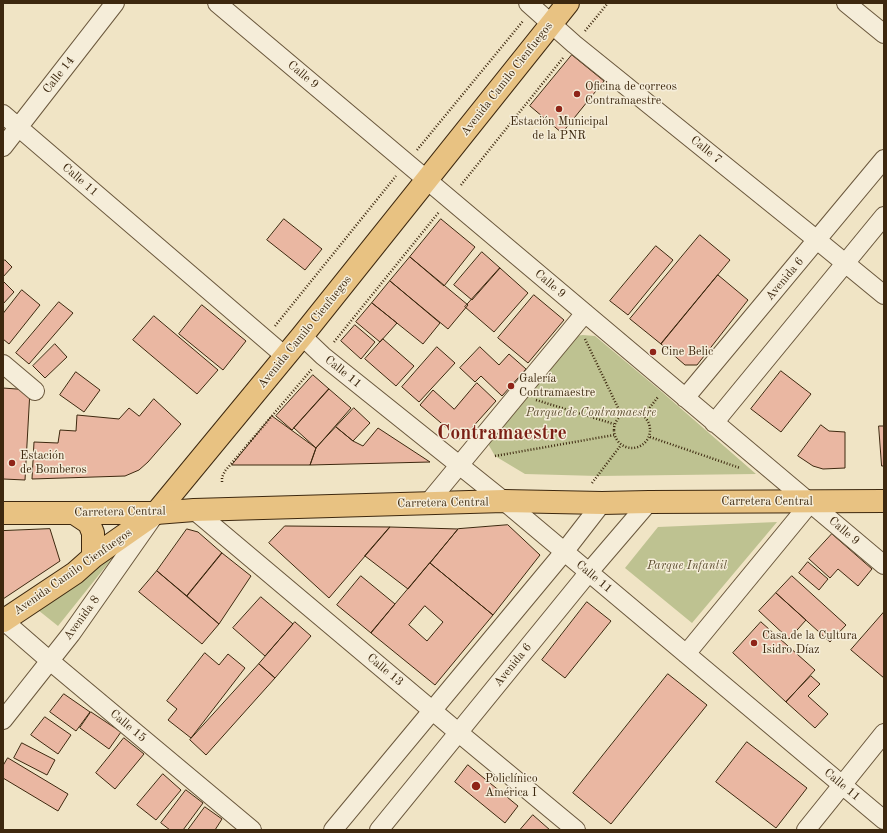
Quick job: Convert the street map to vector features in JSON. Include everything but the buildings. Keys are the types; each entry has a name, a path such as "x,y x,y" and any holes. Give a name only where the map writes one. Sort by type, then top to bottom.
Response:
{"main road":[{"name":"Avenida Camilo Cienfuegos","path":"3,621 75,573 93,558 156,513 302,336 568,3"},
{"name":"Carretera Central","path":"3,513 156,513 194,510 504,501 579,503 884,502"},
{"path":"74,513 89,523 93,533 93,558"}],"street":[{"name":"Calle 14","path":"3,147 115,3"},
{"name":"Calle 9","path":"217,3 450,198 581,317 668,384 811,502 884,565"},
{"name":"Calle 7","path":"528,3 574,44 818,240 884,295"},
{"path":"846,3 884,34"},
{"name":"Calle 11","path":"3,114 285,356"},
{"name":"Avenida 6","path":"685,398 884,159"},
{"path":"714,423 884,216"},
{"path":"428,503 581,317"},
{"name":"Calle 11","path":"302,336 323,356 504,501 884,820"},
{"path":"3,364 35,391"},
{"name":"Avenida 6","path":"379,830 589,572 649,502"},
{"path":"686,654 811,502"},
{"path":"333,830 564,552 602,503"},
{"name":"Calle 13","path":"194,510 576,830"},
{"name":"Avenida 8","path":"3,720 71,634 156,513"},
{"name":"Calle 15","path":"3,621 252,830"},
{"path":"806,830 841,784 884,733"}],"path":[{"path":"222,482 222,477 225,471 323,356 608,3"},
{"path":"581,317 621,414"},
{"path":"644,415 668,384"},
{"path":"518,394 614,424"},
{"path":"633,411 644,415 651,425 650,437 643,446 632,449 621,445 614,435 614,424 621,414 633,411"},
{"path":"495,456 614,435"},
{"path":"650,437 741,468"},
{"path":"579,503 621,445"}],"green space":[{"name":"Parque de Contramaestre","path":"574,336 595,336 756,474 598,476 525,474 495,456 487,442"},
{"name":"Parque Infantil","path":"777,522 692,623 625,568 658,527"},
{"path":"114,556 58,626 38,610"}],"place":[{"name":"Oficina de correos Contramaestre","path":"577,94"},
{"name":"Estación Municipal de la PNR","path":"559,109"},
{"name":"Cine Belic","path":"653,352"},
{"name":"Galería Contramaestre","path":"511,386"},
{"name":"Estación de Bomberos","path":"12,463"},
{"name":"Casa de la Cultura Isidro Díaz","path":"754,643"},
{"name":"Policlínico América I","path":"476,786"}],"district":[{"name":"Contramaestre","path":"502,434"}]}
